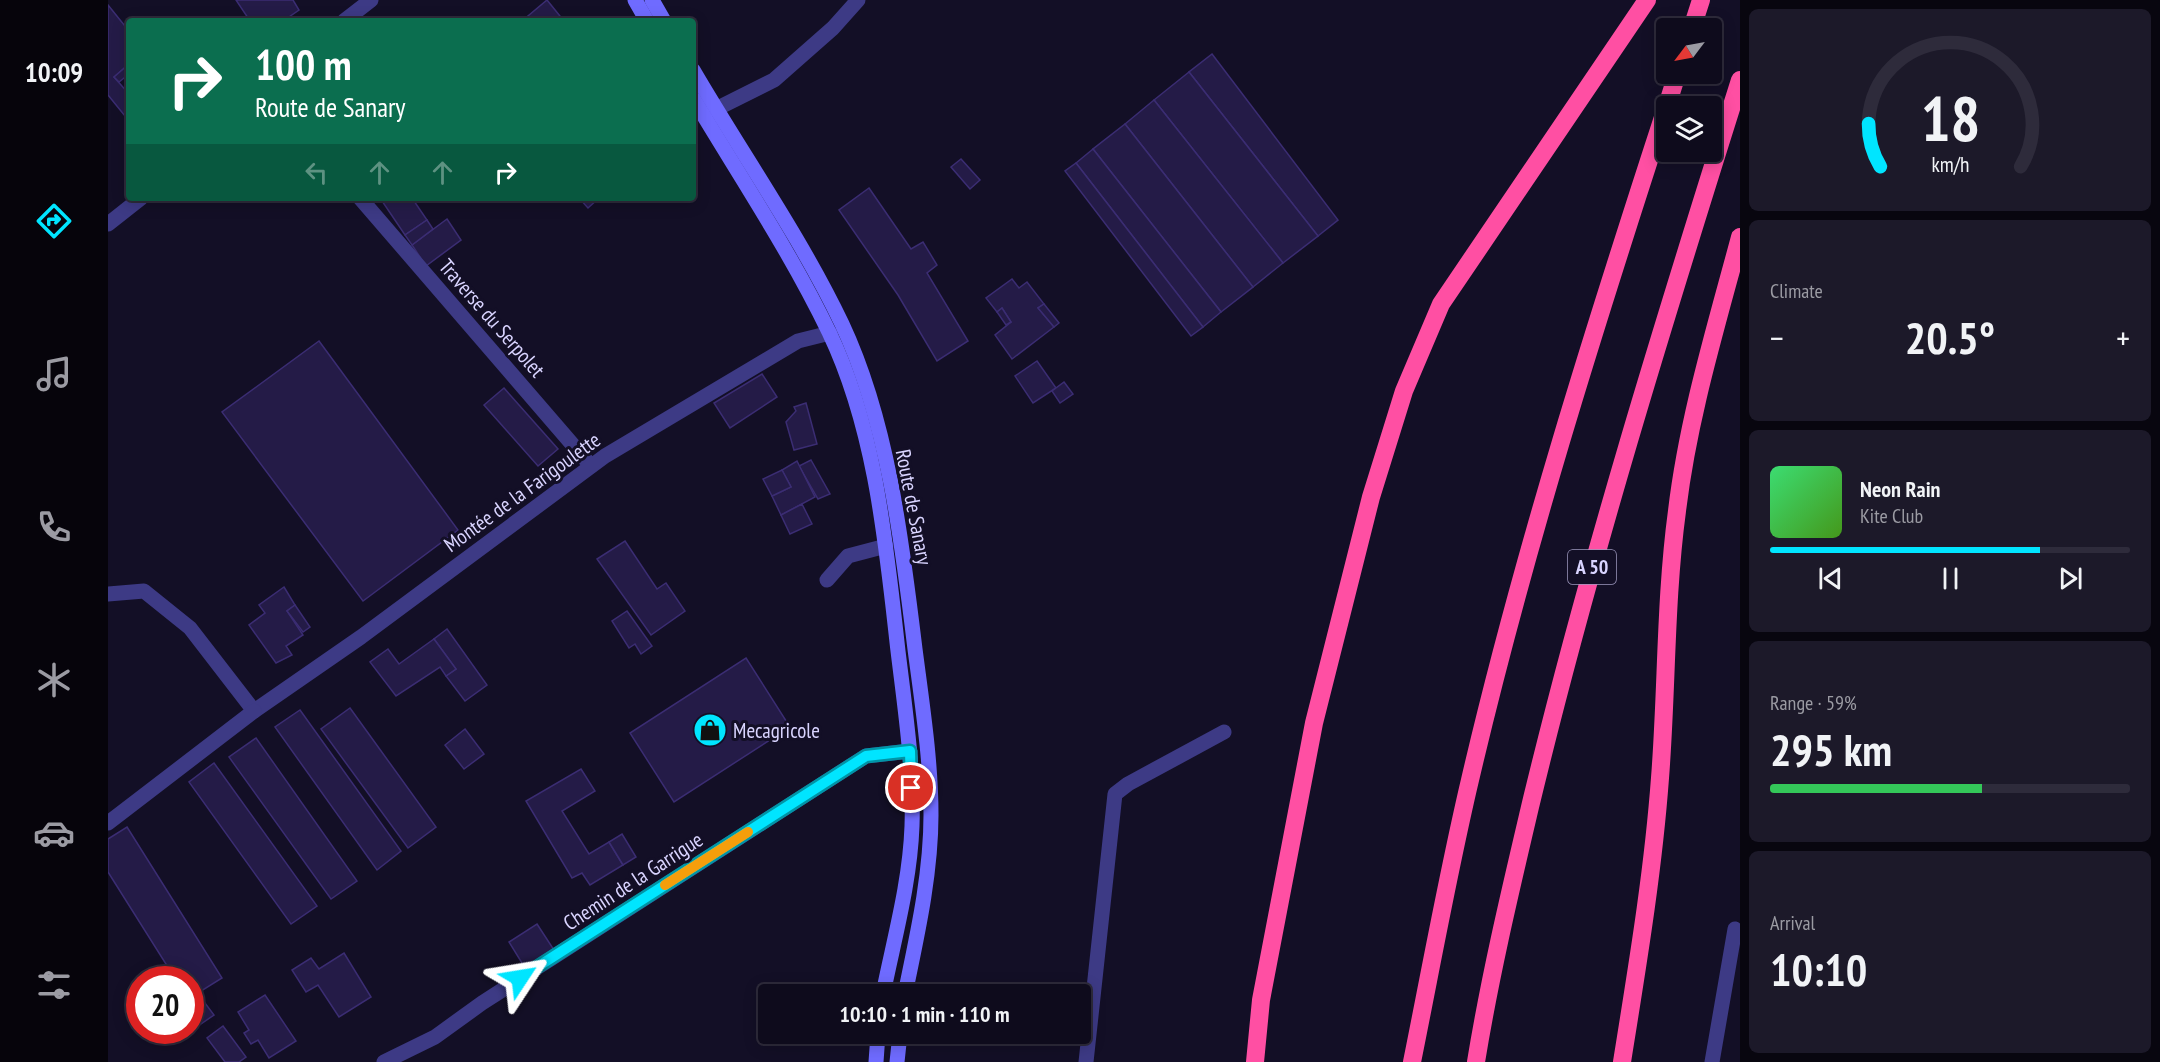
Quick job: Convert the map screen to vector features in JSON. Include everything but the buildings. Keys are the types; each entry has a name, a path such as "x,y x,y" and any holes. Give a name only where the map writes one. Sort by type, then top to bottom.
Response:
{"highway":[{"path":"1255,1062 1261,1000 1314,723 1371,497 1404,391 1441,304 1647,0"},
{"path":"1695,18 1701,0"},
{"name":"A 50","path":"1476,1062 1512,886 1555,703 1653,357 1740,80"},
{"path":"1412,1062 1470,781 1514,609 1598,316 1656,140"},
{"path":"1622,1062 1640,951 1660,781 1669,580 1677,509 1691,430 1740,237"}],"main road":[{"path":"635,0 645,18"},
{"path":"652,0 662,18"},
{"name":"Route de Sanary","path":"696,75 806,258 842,324 867,384 901,535 924,721 931,815 924,898 907,984"},
{"name":"Route de Sanary","path":"696,103 830,333 853,393 870,461 886,546 910,751 912,826 907,882 885,984"},
{"path":"876,1062 877,1044"},
{"path":"897,1062 899,1044"}],"lane":[{"path":"348,18 371,0"},
{"path":"716,109 774,80 833,28 858,0"},
{"path":"108,224 137,201"},
{"name":"Traverse du Serpolet","path":"363,201 591,466"},
{"name":"Montée de la Farigoulette","path":"108,823 254,711 361,637 591,466 798,341 830,333"},
{"path":"827,580 848,556 886,546"},
{"path":"108,594 144,591 190,628 254,711"},
{"path":"1086,1062 1115,794 1128,784 1224,732"},
{"name":"Chemin de la Garrigue","path":"384,1062 435,1037 482,1003 866,756 910,751"},
{"path":"1712,1062 1735,929"}],"slow traffic":[{"path":"665,885 748,832"}],"place":[{"name":"Mecagricole","path":"710,730"}],"route":[{"path":"520,978 866,756 910,751 911,788"}]}
